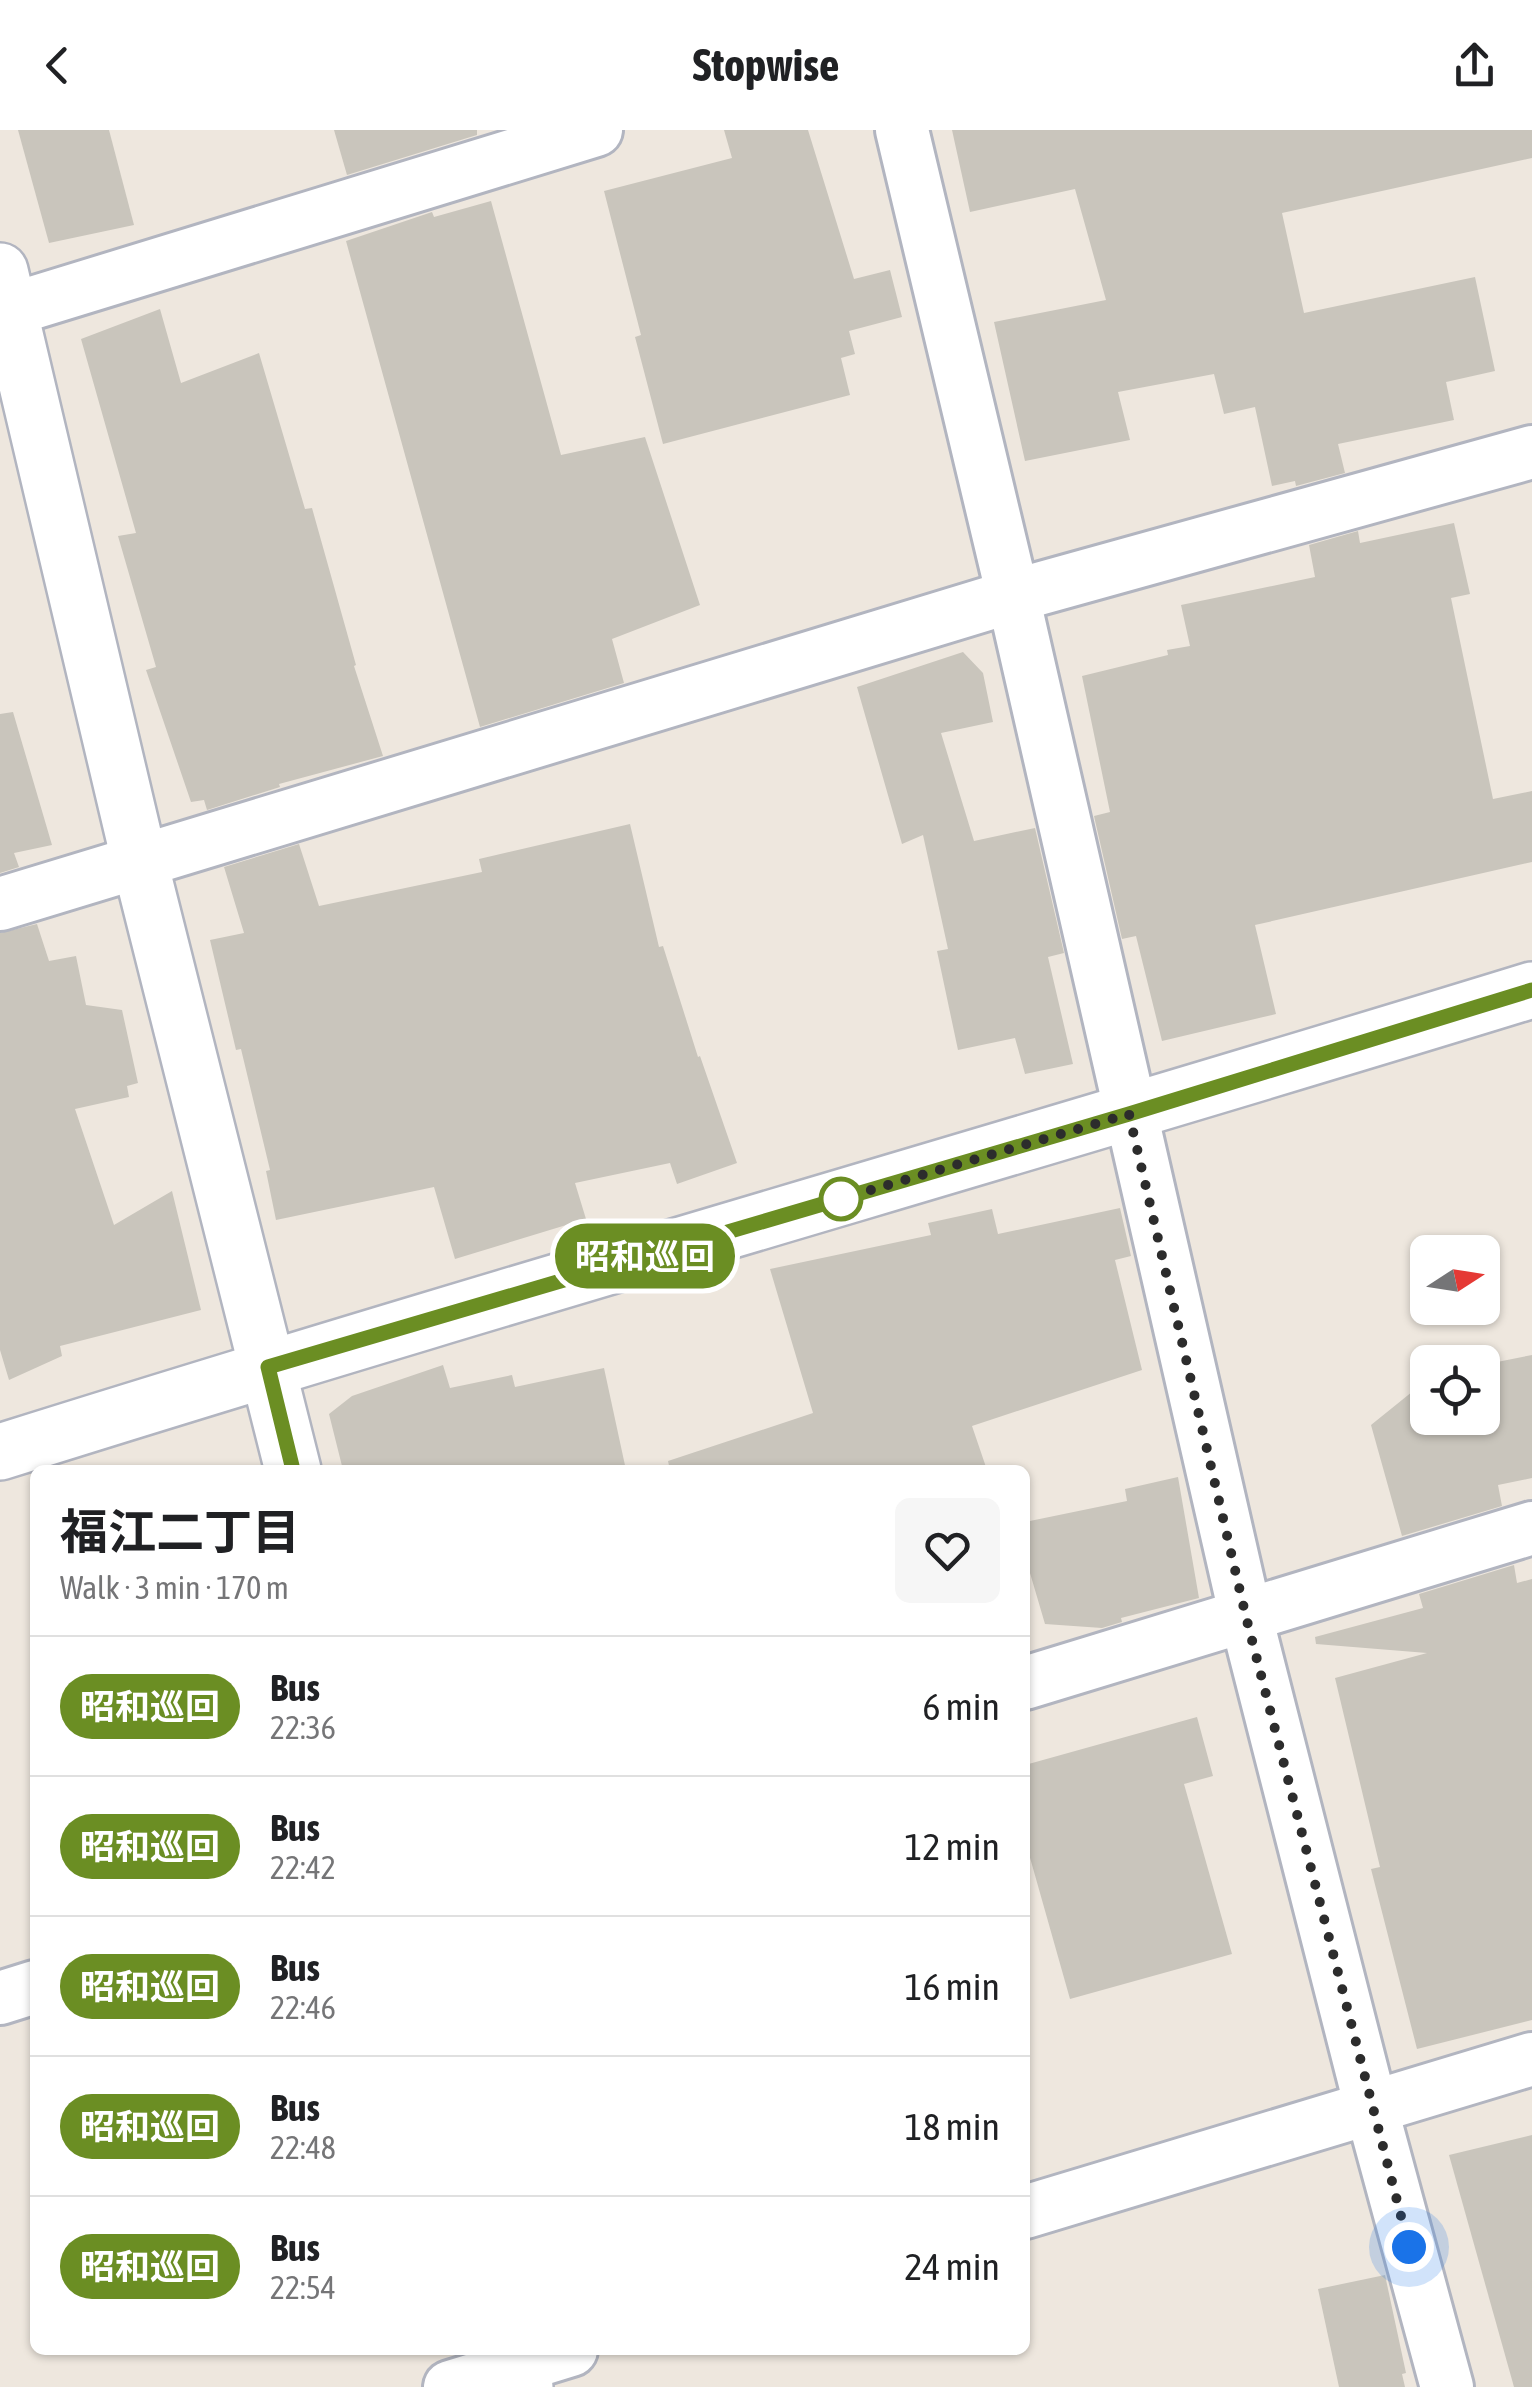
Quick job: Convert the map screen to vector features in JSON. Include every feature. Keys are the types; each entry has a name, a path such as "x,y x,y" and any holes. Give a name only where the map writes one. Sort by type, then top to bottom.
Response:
{"street":[{"path":"292,1465 3,298 596,130"},
{"path":"902,130 1013,596 1246,1617 1370,2107 1448,2387"},
{"path":"0,904 1013,596 1532,452"},
{"path":"0,1452 268,1367 1129,1114 1532,990"},
{"path":"1030,1682 1532,1528"},
{"path":"0,1998 30,1989"},
{"path":"1030,2210 1532,2059"},
{"path":"450,2387 557,2355"}],"building":[{"path":"18,130 109,130 134,225 49,243"},
{"path":"334,130 477,130 477,135 347,175"},
{"path":"724,130 808,130 854,279 890,270 902,317 849,331 855,354 841,358 850,395 663,444 635,337 641,335 604,191 732,158"},
{"path":"952,130 1532,130 1532,158 1282,213 1304,313 1475,277 1495,371 1446,382 1454,420 1338,444 1345,473 1296,486 1295,481 1272,486 1255,407 1224,414 1214,374 1118,392 1130,440 1025,461 994,322 1106,300 1075,189 970,212"},
{"path":"491,201 561,455 645,437 700,605 612,639 624,683 480,727 346,241 432,212 434,217"},
{"path":"160,309 181,383 259,353 305,509 312,508 354,666 383,756 279,784 280,787 207,810 204,800 191,802 146,670 156,667 118,536 136,533 81,339"},
{"path":"1454,523 1470,594 1451,598 1493,799 1532,791 1532,862 1255,925 1276,1014 1162,1041 1136,936 1122,939 1094,816 1110,812 1082,676 1190,646 1181,605 1315,577 1309,545 1358,531 1360,543"},
{"path":"963,652 983,673 993,722 941,733 974,841 1035,828 1064,953 1048,957 1073,1064 1025,1074 1015,1038 958,1050 937,951 948,949 923,835 902,844 857,687"},
{"path":"13,712 52,845 14,853 19,867 0,873 0,714"},
{"path":"630,824 659,947 663,946 737,1163 677,1184 670,1163 575,1183 586,1219 455,1259 434,1187 276,1220 266,1171 270,1170 210,940 244,933 224,867 299,844 319,906 482,872 479,859"},
{"path":"37,924 49,961 76,956 86,1005 122,1010 138,1083 127,1086 129,1097 75,1109 114,1225 172,1191 201,1310 60,1346 62,1356 9,1380 0,1350 0,933"},
{"path":"1120,1208 1131,1256 1115,1260 1142,1370 972,1426 985,1465 669,1465 668,1461 813,1413 770,1269 931,1235 928,1223 992,1209 998,1234"},
{"path":"1532,1355 1532,1478 1498,1485 1502,1506 1402,1536 1371,1425 1410,1394 1410,1435 1500,1435 1500,1361"},
{"path":"443,1365 450,1388 512,1375 515,1387 604,1368 625,1465 342,1465 329,1414 352,1396"},
{"path":"1178,1477 1199,1598 1121,1618 1122,1622 1102,1628 1045,1624 1030,1573 1030,1521 1127,1501 1125,1489"},
{"path":"1514,1565 1517,1583 1532,1579 1532,2020 1417,2049 1371,1869 1380,1867 1335,1678 1427,1653 1316,1644 1315,1637 1423,1608 1419,1594"},
{"path":"1197,1717 1213,1776 1184,1784 1232,1954 1070,1999 1030,1858 1030,1764"},
{"path":"1532,2135 1532,2387 1514,2387 1449,2155"},
{"path":"1385,2275 1406,2373 1402,2374 1405,2387 1339,2387 1318,2289"}],"bus line":[{"name":"昭和巡回","path":"292,1465 268,1367 1129,1114 1532,990"}],"route":[{"path":"841,1199 830,1202 1129,1114 1246,1617 1409,2247"}]}
